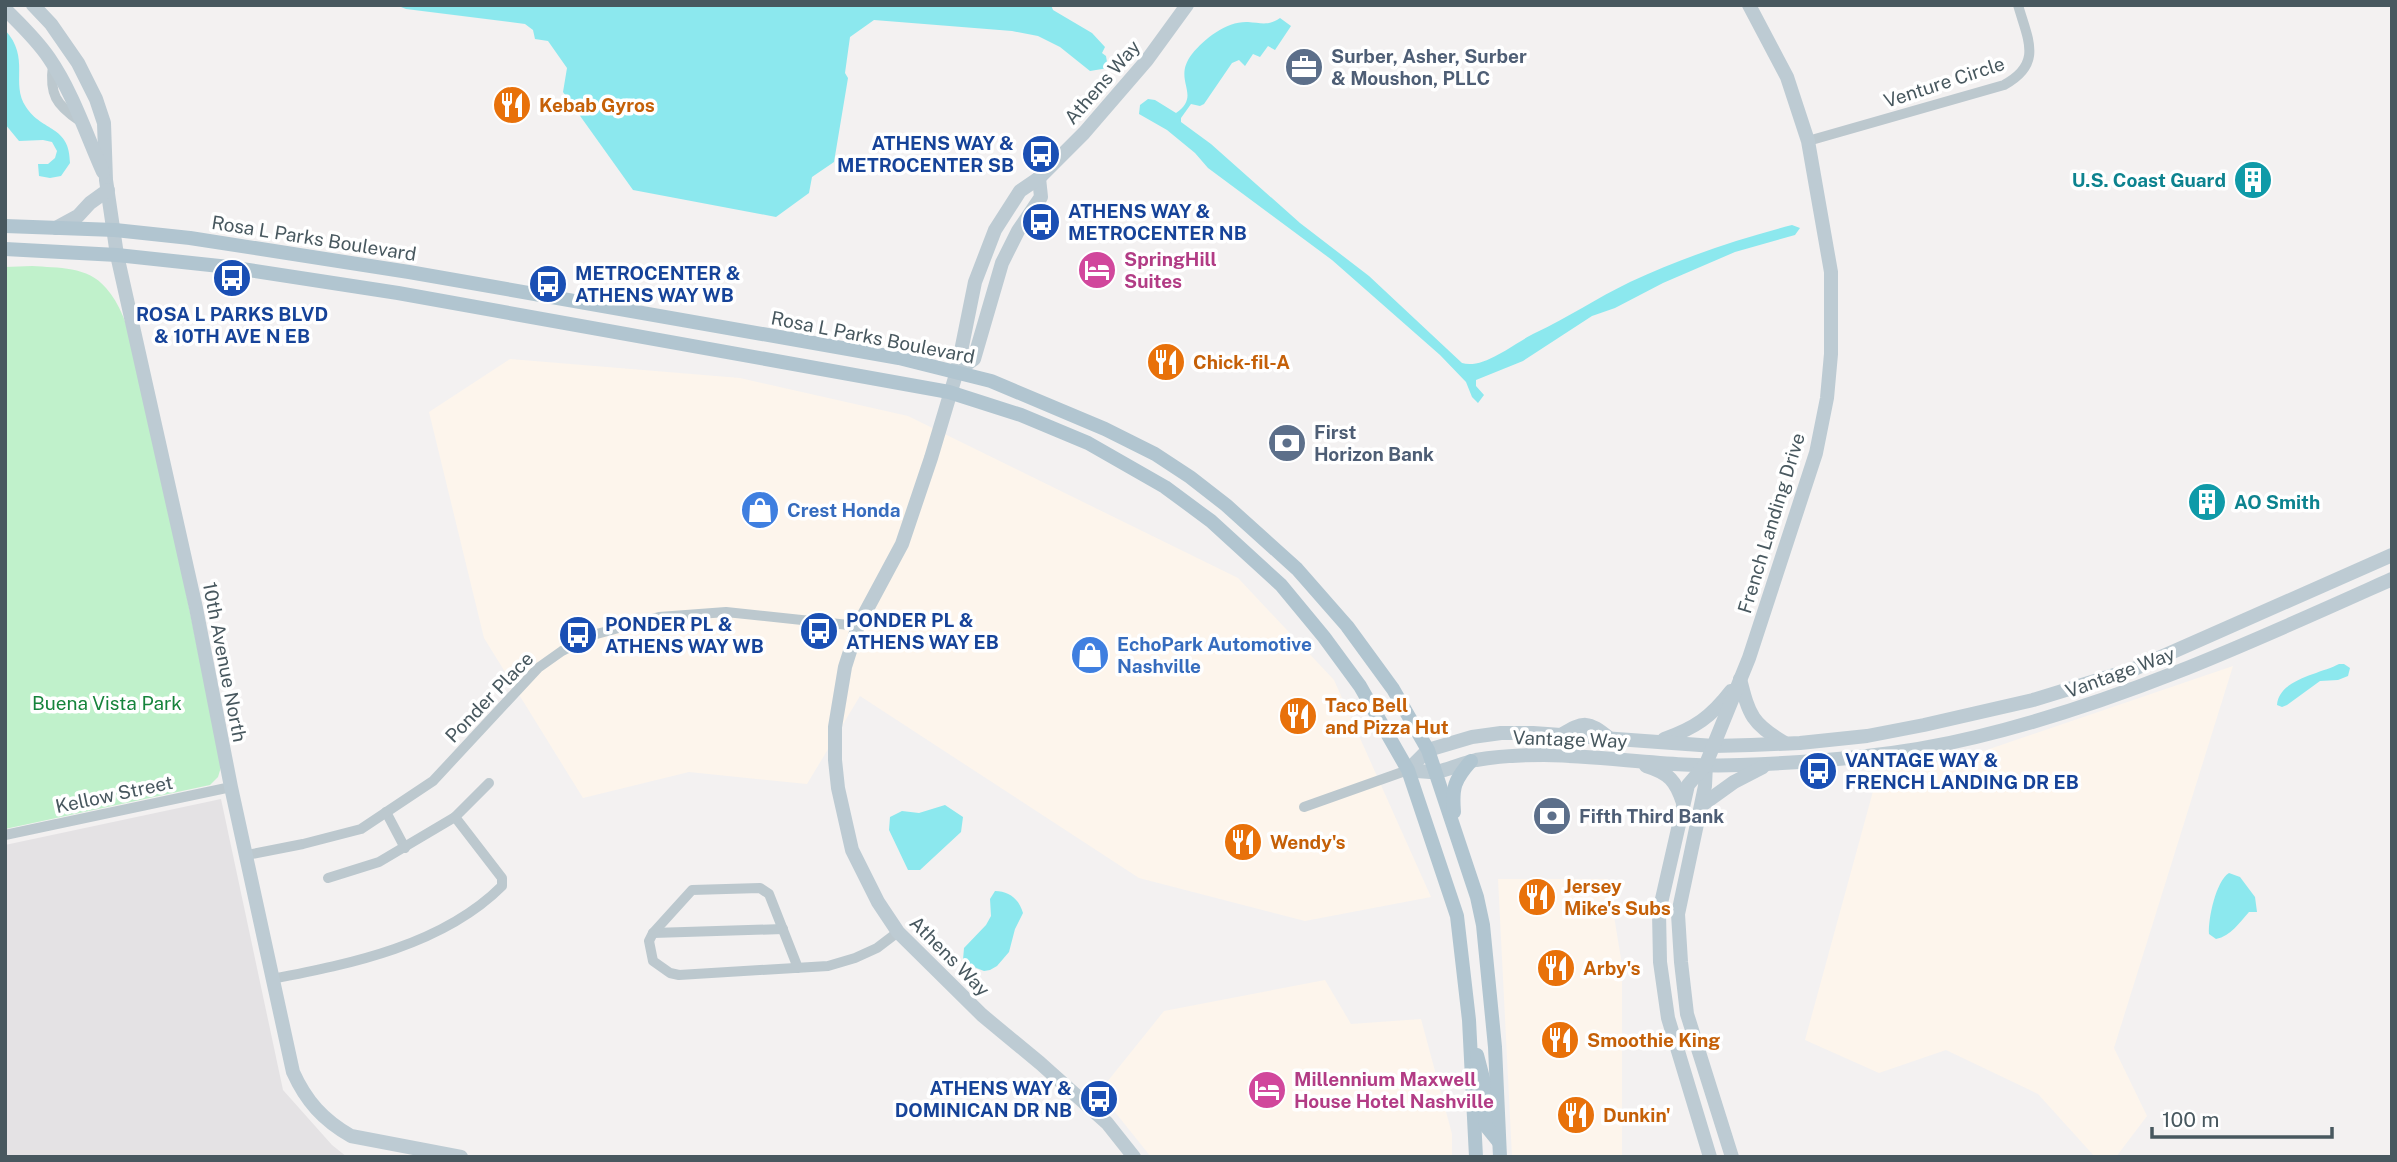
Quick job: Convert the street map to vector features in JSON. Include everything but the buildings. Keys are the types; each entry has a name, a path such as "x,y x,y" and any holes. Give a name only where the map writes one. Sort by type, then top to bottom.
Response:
{"main road":[{"name":"Rosa L Parks Boulevard","path":"5,226 115,230 190,238 409,272 899,358 991,381 1142,447 1190,477 1226,505 1297,569 1347,626 1393,689 1428,750 1477,897 1483,925 1494,1029 1499,1150"},
{"name":"Rosa L Parks Boulevard","path":"5,249 117,254 229,267 398,293 949,392 1021,415 1088,443 1165,486 1212,521 1268,571 1324,637 1360,686 1408,770 1457,916 1468,1017 1476,1157"},
{"path":"1455,831 1453,795 1456,780 1471,761"},
{"path":"1468,1017 1483,1078 1486,1126 1499,1150"}],"street":[{"path":"33,5 51,24 69,50 96,99 104,123 107,185 78,216 56,228"},
{"name":"Athens Way","path":"1134,1157 1107,1123 982,1015 898,932 878,902 852,850 838,788 835,727 845,667 858,626 902,544 957,371 975,282 995,230 1020,191 1039,178 1083,133 1147,61 1187,5"},
{"name":"French Landing Drive","path":"1710,1157 1667,1007 1660,962 1658,912 1688,785 1706,764 1741,678 1816,453 1827,398 1831,354 1831,272 1808,141 1787,78 1749,5"},
{"name":"Venture Circle","path":"1808,141 2013,81 2023,71 2030,57 2018,5"},
{"path":"5,9 30,33 53,64 82,122 107,185"},
{"name":"Athens Way","path":"957,371 974,359 1002,263 1018,231 1041,197 1039,178"},
{"name":"10th Avenue North","path":"107,185 117,254 193,596 230,788 293,1072 307,1098 325,1119 351,1136 461,1157"},
{"name":"Vantage Way","path":"1408,770 1428,750 1472,737 1501,733 1714,746 1787,744 1867,736 1923,725 2033,700 2134,669 2392,555"},
{"name":"Vantage Way","path":"1408,770 1436,772 1471,761 1513,755 1706,764 1770,764 1910,750 1975,737 2076,710 2178,673 2392,579"},
{"name":"Ponder Place","path":"247,855 361,829 433,781 538,668 562,651 593,635 659,617 726,612 858,626"},
{"path":"1656,743 1702,722 1713,713 1741,678"},
{"path":"1741,678 1753,718 1766,732 1787,744"},
{"path":"1625,760 1660,771 1678,785 1684,803"},
{"name":"French Landing Drive","path":"1706,764 1706,786 1678,914 1687,1014 1732,1157"},
{"path":"1702,805 1747,774 1770,764"},
{"path":"1304,807 1408,770"},
{"path":"328,878 379,862 405,848 455,817 489,783"},
{"name":"Kellow Street","path":"5,835 230,788"},
{"path":"386,812 405,848"},
{"path":"272,979 337,967 380,954 435,931 463,916 495,893 502,886 502,878 455,817"},
{"path":"798,968 769,894 760,888 692,890 649,941 653,961 670,973 679,975 828,967 877,948 898,932"},
{"path":"1658,912 1678,914"},
{"path":"653,933 783,929"}],"shaded area":[{"path":"510,359 740,378 908,416 1238,578 1334,680 1431,897 1305,921 1139,878 860,696 807,784 689,772 583,798 484,638 429,412"},
{"path":"2233,666 2114,1048 2147,1116 2116,1157 2095,1157 2038,1094 1946,1050 1879,1073 1805,1040 1878,773 1966,757"},
{"path":"221,799 283,1090 332,1145 347,1157 5,1157 5,845"},
{"path":"1498,879 1608,879 1622,965 1622,1157 1512,1157"},
{"path":"1325,980 1351,1024 1421,1019 1452,1134 1452,1157 1151,1157 1099,1092 1164,1011"}],"green space":[{"name":"Buena Vista Park","path":"5,267 62,268 90,276 106,288 123,315 138,368 168,505 221,767 218,777 210,785 5,829"}],"water":[{"path":"396,5 1051,5 1053,10 1092,33 1105,47 1102,53 1106,56 1108,68 1090,71 1060,47 1038,36 1012,31 874,20 850,37 845,73 848,78 834,162 812,177 809,193 776,217 633,190 563,92 567,68 548,41 535,39 533,30 525,24 406,9"},
{"path":"1280,18 1291,26 1275,50 1268,46 1260,57 1253,54 1245,66 1239,60 1232,63 1204,104 1191,104 1181,122 1211,144 1300,223 1369,276 1462,363 1480,363 1489,359 1618,288 1670,265 1771,230 1792,225 1800,228 1795,235 1735,252 1592,316 1523,361 1476,380 1476,386 1484,395 1478,403 1472,397 1466,382 1440,355 1332,260 1208,168 1195,153 1167,130 1139,114 1140,105 1148,99 1155,100 1176,113 1184,106 1187,100 1184,72 1186,64 1197,48 1217,32 1240,22 1268,23"},
{"path":"5,30 17,50 20,89 26,107 32,115 60,135 69,151 70,163 61,176 39,176 38,164 48,164 55,158 57,151 52,142 19,141 5,124"},
{"path":"2339,664 2350,668 2348,676 2338,680 2320,681 2287,705 2277,705 2279,696 2292,683"},
{"path":"945,805 963,817 961,832 920,870 908,870 889,830 890,817 902,811 919,813"},
{"path":"2229,873 2240,877 2255,897 2257,912 2249,912 2230,932 2216,939 2209,934 2211,910 2220,884"},
{"path":"995,891 1005,892 1013,897 1023,913 1015,929 1009,952 997,966 984,971 963,960 964,948 991,916 990,899"}],"place":[{"name":"Surber, Asher, Surber & Moushon, PLLC","path":"1304,67"},
{"name":"Kebab Gyros","path":"512,105"},
{"name":"ATHENS WAY & METROCENTER SB","path":"1041,154"},
{"name":"U.S. Coast Guard","path":"2253,180"},
{"name":"ATHENS WAY & METROCENTER NB","path":"1041,222"},
{"name":"SpringHill Suites","path":"1097,270"},
{"name":"ROSA L PARKS BLVD & 10TH AVE N EB","path":"232,278"},
{"name":"METROCENTER & ATHENS WAY WB","path":"548,284"},
{"name":"Chick-fil-A","path":"1166,362"},
{"name":"First Horizon Bank","path":"1287,443"},
{"name":"AO Smith","path":"2207,502"},
{"name":"Crest Honda","path":"760,510"},
{"name":"PONDER PL & ATHENS WAY EB","path":"819,631"},
{"name":"PONDER PL & ATHENS WAY WB","path":"578,635"},
{"name":"EchoPark Automotive Nashville","path":"1090,655"},
{"name":"Taco Bell and Pizza Hut","path":"1298,716"},
{"name":"VANTAGE WAY & FRENCH LANDING DR EB","path":"1818,771"},
{"name":"Fifth Third Bank","path":"1552,816"},
{"name":"Wendy's","path":"1243,842"},
{"name":"Jersey Mike's Subs","path":"1537,897"},
{"name":"Arby's","path":"1556,968"},
{"name":"Smoothie King","path":"1560,1040"},
{"name":"Millennium Maxwell House Hotel Nashville","path":"1267,1090"},
{"name":"ATHENS WAY & DOMINICAN DR NB","path":"1099,1099"},
{"name":"Dunkin'","path":"1576,1115"}]}
